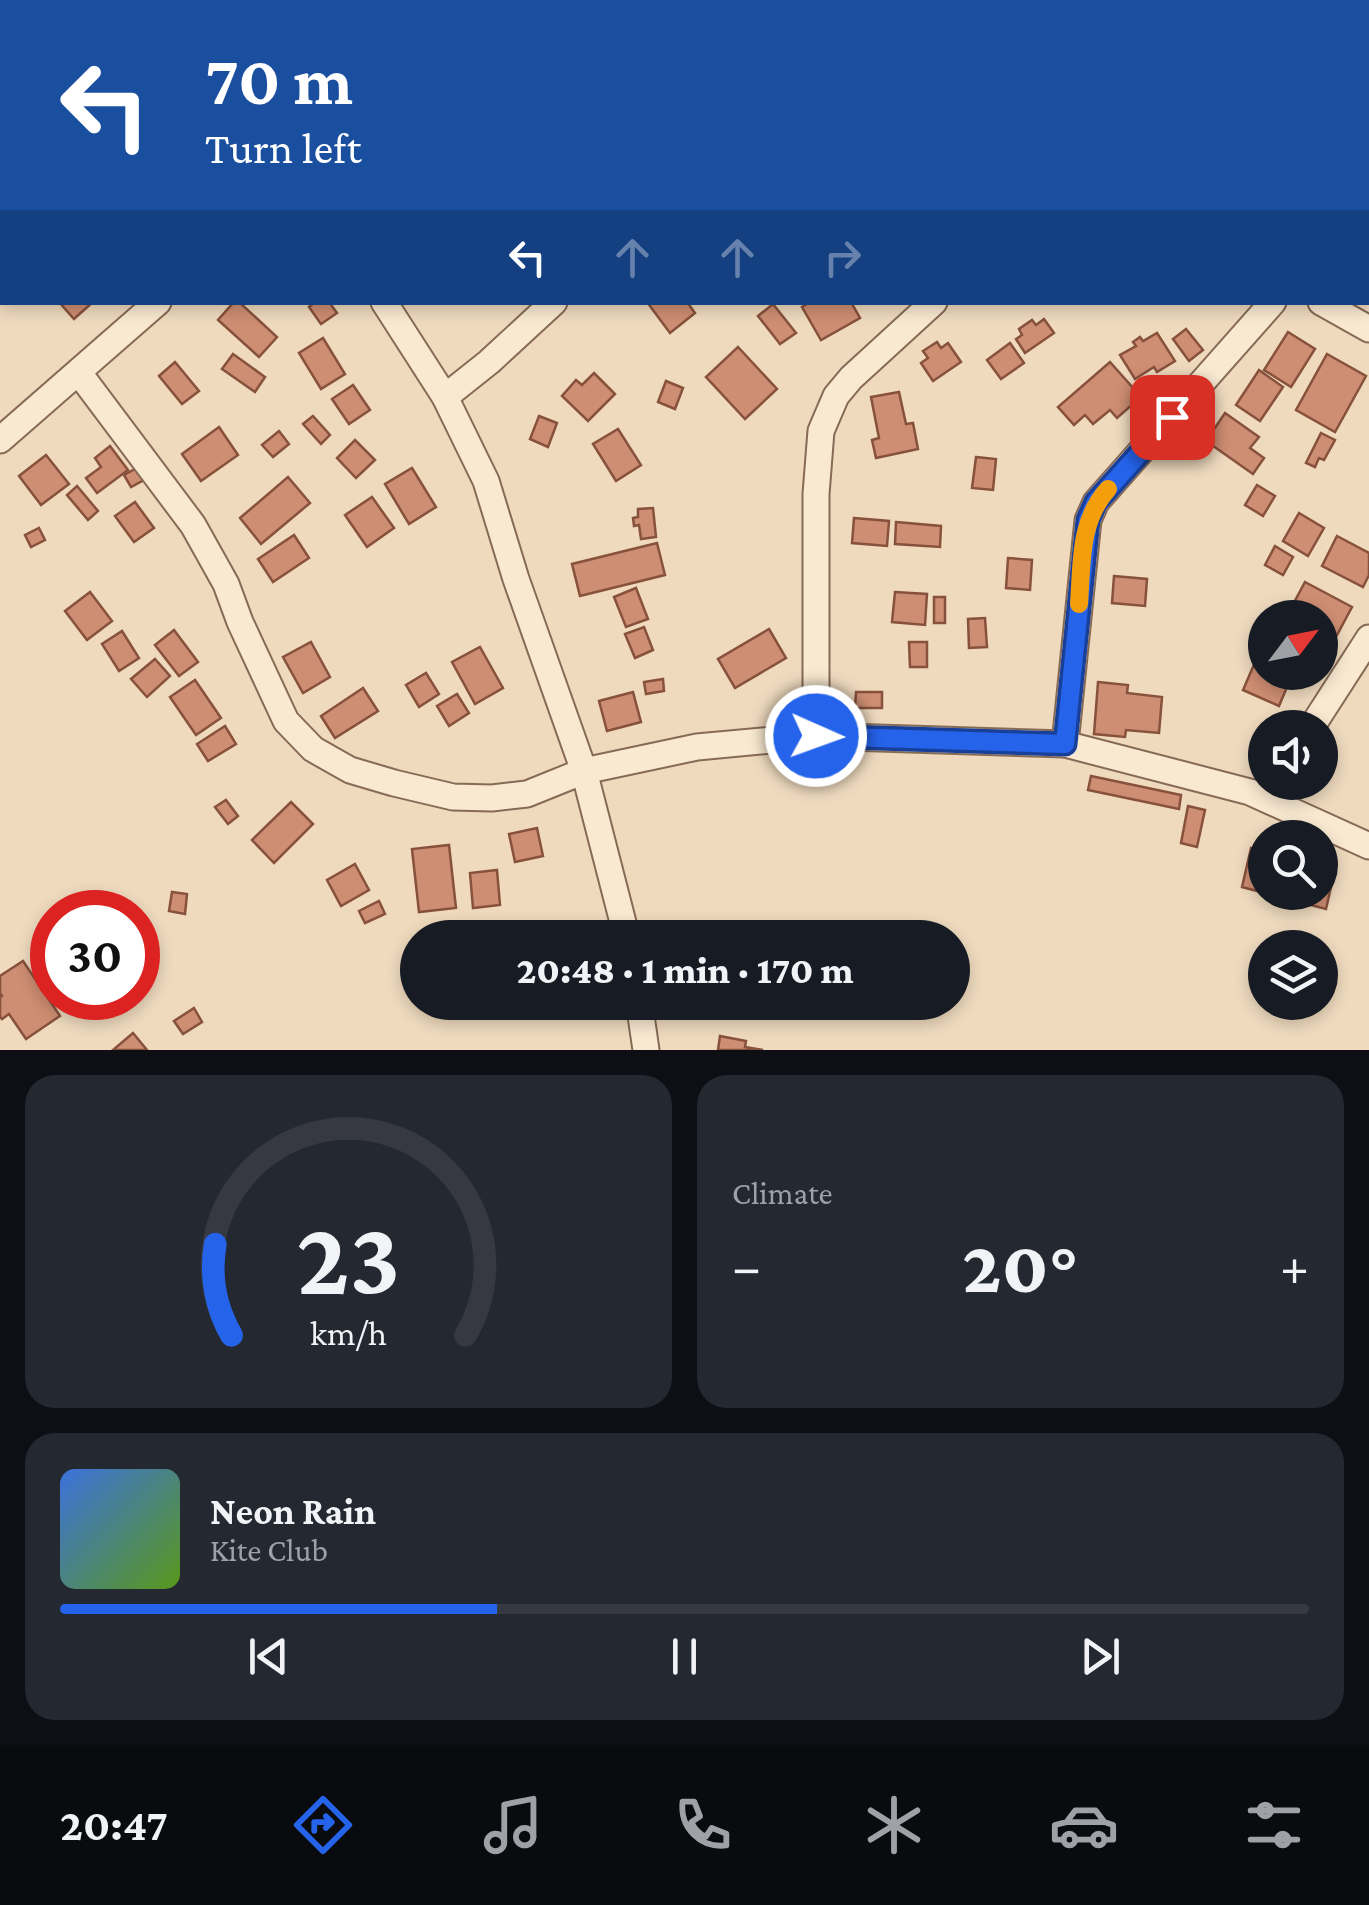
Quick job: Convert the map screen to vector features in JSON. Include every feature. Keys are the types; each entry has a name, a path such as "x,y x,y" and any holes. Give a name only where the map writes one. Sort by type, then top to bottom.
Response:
{"street":[{"path":"0,440 155,305"},
{"path":"386,305 445,397 486,481 516,580 584,771 622,920"},
{"path":"445,397 551,305"},
{"path":"816,736 816,494 822,431 836,396 851,378 931,305"},
{"path":"1065,744 1088,520 1096,502 1270,305"},
{"path":"1326,305 1369,329"},
{"path":"79,372 193,525 226,584 286,721 312,749 350,770 453,797 492,798 527,794 584,771 697,747 816,736 1065,744 1248,782"},
{"path":"1323,710 1369,638"},
{"path":"1287,800 1369,846"},
{"path":"642,1020 646,1050"}],"building":[{"path":"62,305 90,305 74,319"},
{"path":"231,305 242,305 277,337 259,357 218,320"},
{"path":"331,305 337,313 321,324 309,307"},
{"path":"649,305 689,305 695,313 670,333"},
{"path":"774,305 796,333 780,344 758,316"},
{"path":"853,305 860,318 821,340 802,307"},
{"path":"1044,319 1054,333 1025,353 1016,339 1022,335 1019,329 1032,320 1036,325"},
{"path":"1186,329 1203,350 1189,361 1173,339"},
{"path":"1288,332 1315,349 1291,387 1264,370"},
{"path":"1157,333 1175,361 1157,372 1154,367 1135,379 1120,355 1136,346 1133,342 1140,337 1143,341"},
{"path":"323,338 345,374 321,389 299,353"},
{"path":"937,342 941,348 948,343 961,362 933,381 921,363 928,358 923,351"},
{"path":"1010,343 1024,363 1001,379 987,360"},
{"path":"738,347 777,389 745,419 706,377"},
{"path":"233,354 265,377 255,392 222,369"},
{"path":"1327,354 1366,376 1335,432 1296,410"},
{"path":"175,362 199,391 182,404 159,376"},
{"path":"1110,362 1141,397 1117,418 1110,410 1093,424 1085,415 1074,425 1058,407"},
{"path":"1259,370 1283,387 1260,421 1236,405"},
{"path":"594,373 615,394 588,421 562,396 576,380 582,385"},
{"path":"666,381 683,388 675,409 658,402"},
{"path":"353,385 370,410 349,424 332,399"},
{"path":"899,392 906,424 913,423 918,449 876,458 872,440 879,438 871,397"},
{"path":"1225,413 1259,437 1250,448 1264,458 1253,474 1206,441"},
{"path":"313,416 330,435 321,444 303,424"},
{"path":"539,416 557,423 548,447 530,439"},
{"path":"219,427 238,455 201,481 182,454"},
{"path":"618,429 641,465 616,481 593,444"},
{"path":"279,431 289,444 273,457 262,445"},
{"path":"1321,433 1335,440 1324,460 1319,458 1315,467 1306,463"},
{"path":"355,440 375,460 356,478 337,458"},
{"path":"110,446 128,470 97,493 86,478 101,467 95,458"},
{"path":"46,455 69,484 41,505 19,476"},
{"path":"976,457 996,459 993,490 972,488"},
{"path":"137,468 144,480 131,487 124,475"},
{"path":"412,468 436,507 409,524 385,484"},
{"path":"288,477 310,503 261,544 240,518"},
{"path":"1257,485 1275,496 1263,516 1245,505"},
{"path":"77,486 98,511 88,520 67,495"},
{"path":"372,497 394,528 367,547 345,515"},
{"path":"135,502 154,528 134,542 115,516"},
{"path":"653,508 656,537 641,539 639,525 634,526 633,518 638,517 638,509"},
{"path":"1299,513 1324,528 1308,556 1283,541"},
{"path":"854,518 889,521 887,546 852,543"},
{"path":"896,522 941,526 940,547 895,544"},
{"path":"39,528 45,540 31,547 25,535"},
{"path":"294,535 309,558 273,582 258,559"},
{"path":"1337,536 1369,553 1369,575 1363,587 1322,566"},
{"path":"657,543 665,575 580,596 572,564"},
{"path":"1275,546 1293,557 1283,575 1265,565"},
{"path":"1008,558 1032,560 1030,590 1006,588"},
{"path":"1114,576 1147,579 1145,606 1112,603"},
{"path":"1305,582 1352,607 1338,633 1338,600 1295,600"},
{"path":"636,588 648,619 626,627 614,597"},
{"path":"90,592 112,621 87,640 65,611"},
{"path":"895,592 927,594 925,625 892,622"},
{"path":"934,597 945,597 945,623 934,623"},
{"path":"985,618 987,647 969,648 968,619"},
{"path":"644,627 653,650 635,658 625,634"},
{"path":"769,629 786,658 735,688 718,659"},
{"path":"174,630 198,662 179,676 155,645"},
{"path":"122,631 139,658 119,671 102,644"},
{"path":"311,642 330,677 303,693 283,657"},
{"path":"909,642 927,642 927,667 910,667"},
{"path":"480,647 503,688 475,704 452,662"},
{"path":"155,659 170,676 147,697 131,679"},
{"path":"426,673 439,694 419,707 406,685"},
{"path":"1248,678 1248,690 1286,690 1279,706 1243,690"},
{"path":"663,679 664,691 646,694 644,682"},
{"path":"195,680 221,718 196,735 170,697"},
{"path":"1098,682 1128,685 1127,693 1162,697 1159,733 1126,730 1125,737 1094,734"},
{"path":"363,688 378,711 335,738 321,716"},
{"path":"633,692 641,722 607,731 599,701"},
{"path":"856,692 882,692 882,708 855,708"},
{"path":"457,694 469,713 449,726 437,706"},
{"path":"225,726 236,744 208,761 197,744"},
{"path":"1091,776 1181,795 1179,809 1088,790"},
{"path":"226,800 238,816 228,824 215,807"},
{"path":"291,802 313,824 274,863 252,840"},
{"path":"1188,806 1205,810 1197,847 1181,843"},
{"path":"537,828 543,856 515,862 509,834"},
{"path":"449,845 456,908 419,912 412,849"},
{"path":"1248,861 1248,889 1242,887"},
{"path":"355,864 369,890 341,906 327,880"},
{"path":"497,870 500,905 473,908 470,873"},
{"path":"172,892 187,894 185,914 169,911"},
{"path":"379,901 385,914 365,923 359,911"},
{"path":"23,961 30,971 30,1020 54,1020 26,1039 9,1014 0,1017 0,976"},
{"path":"194,1008 202,1022 183,1034 174,1021"},
{"path":"133,1033 147,1050 113,1050"},
{"path":"720,1036 746,1041 745,1047 763,1050 718,1050"}],"slow traffic":[{"path":"1079,604 1088,520 1096,502 1108,489"}],"route":[{"path":"816,736 1065,744 1088,520 1096,502 1172,417"}]}
